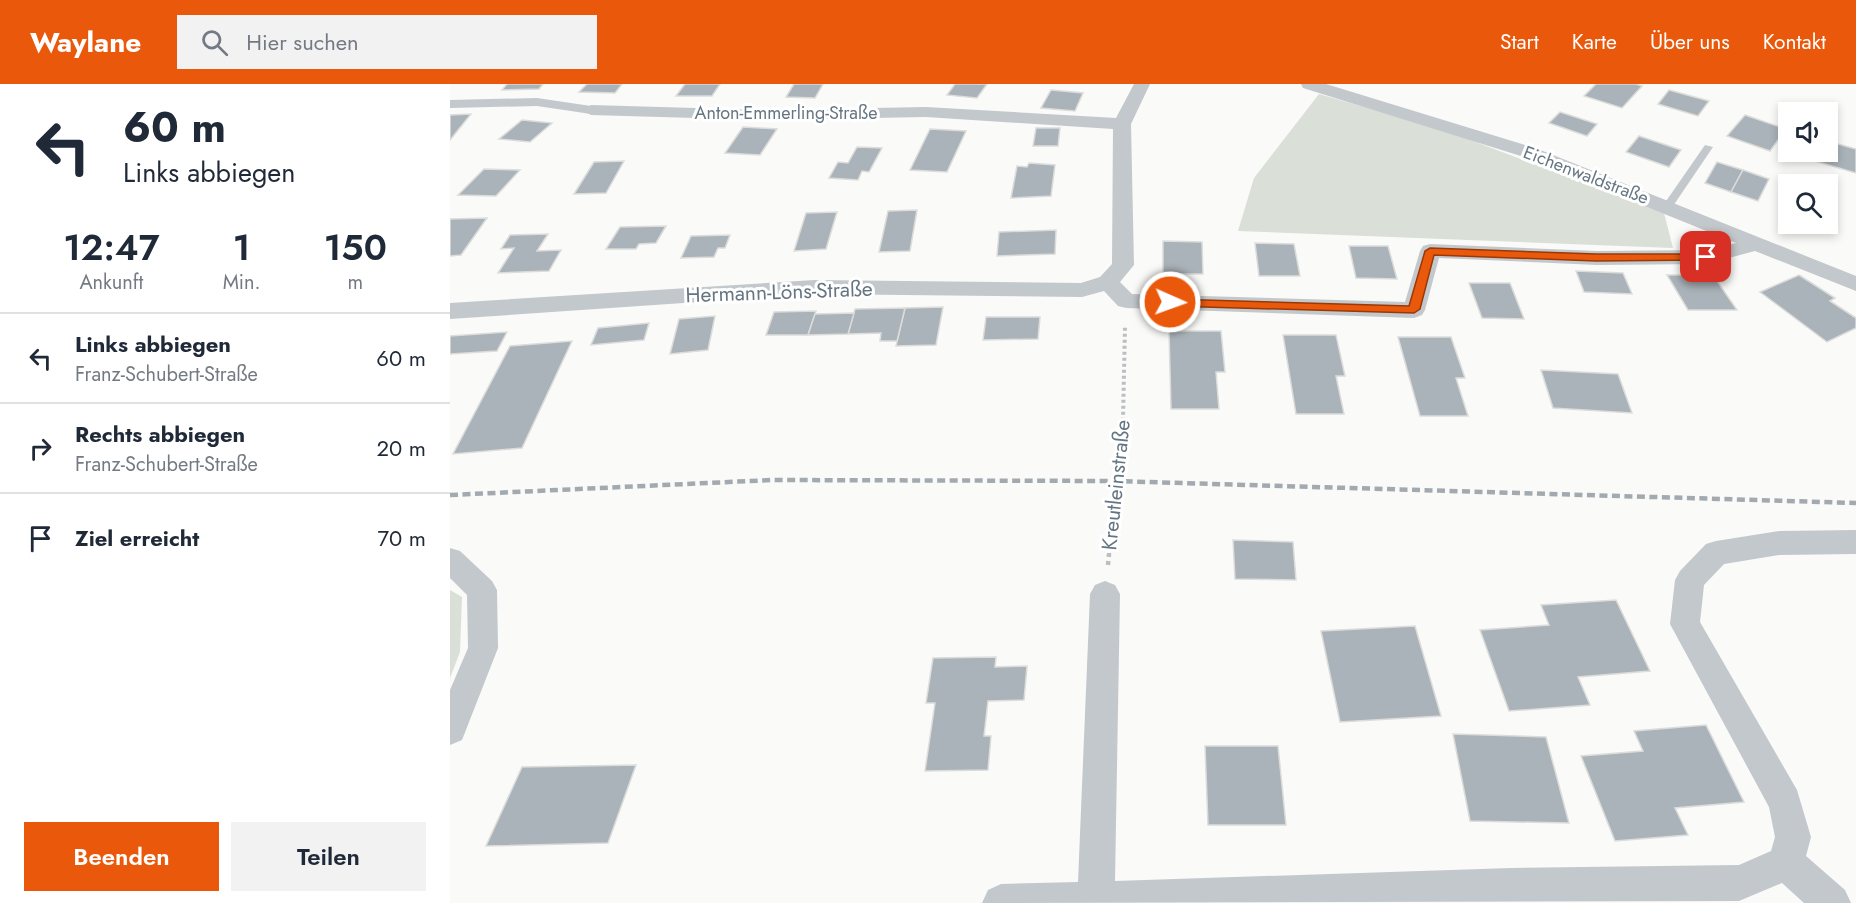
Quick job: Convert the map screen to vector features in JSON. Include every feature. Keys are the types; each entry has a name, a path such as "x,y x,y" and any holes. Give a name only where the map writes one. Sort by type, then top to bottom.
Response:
{"street":[{"path":"1142,84 1122,124 1123,265 1108,282 1126,301 1414,309 1430,251 1596,258 1706,257 1754,245"},
{"name":"Eichenwaldstraße","path":"1309,84 1531,153 1667,207 1754,245 1856,284"},
{"name":"Anton-Emmerling-Straße","path":"450,104 537,102 591,110 766,115 926,112 1122,124"},
{"name":"Hermann-Löns-Straße","path":"450,311 815,287 1082,290 1108,282"},
{"path":"1786,863 1793,837 1785,802 1685,624 1690,580 1716,553 1779,543 1856,542"},
{"path":"450,560 482,590 483,648 450,729"},
{"path":"1096,902 1105,594"},
{"path":"1000,903 1516,894 1739,883 1786,863"},
{"path":"1786,863 1832,903"}],"lane":[{"path":"1667,207 1708,147"}],"path":[{"name":"Kreutleinstraße","path":"1105,594 1113,481 1122,467 1126,301"}],"shaded area":[{"path":"1319,94 1441,129 1664,213 1673,248 1238,231 1254,178"},
{"path":"450,590 462,597 460,652 450,678"}],"building":[{"path":"507,84 543,84 539,89 502,90"},
{"path":"587,84 622,84 615,93 579,92"},
{"path":"685,84 720,84 712,96 676,96"},
{"path":"794,84 823,84 815,98 786,97"},
{"path":"955,84 987,84 977,98 947,95"},
{"path":"1596,84 1642,86 1622,108 1584,96"},
{"path":"1051,90 1083,93 1075,111 1041,108"},
{"path":"1669,90 1709,101 1698,116 1658,104"},
{"path":"1560,112 1597,124 1587,136 1549,123"},
{"path":"471,114 450,140 450,115"},
{"path":"1745,115 1778,126 1778,140 1770,151 1727,136"},
{"path":"522,120 552,123 530,142 499,139"},
{"path":"743,127 777,129 760,155 725,153"},
{"path":"1036,128 1060,128 1058,146 1033,146"},
{"path":"930,129 966,131 947,172 910,170"},
{"path":"1639,136 1681,150 1669,167 1626,152"},
{"path":"1838,144 1856,149 1856,173 1818,162 1838,162"},
{"path":"857,147 882,148 869,172 862,171 858,180 829,178 838,162 848,163"},
{"path":"624,161 606,193 574,194 594,162"},
{"path":"1717,162 1743,170 1731,192 1705,183"},
{"path":"1029,163 1055,165 1051,196 1011,198 1017,166 1027,167"},
{"path":"484,169 520,170 496,196 458,195"},
{"path":"1743,170 1769,179 1758,201 1731,192"},
{"path":"917,210 910,251 879,252 888,211"},
{"path":"837,212 826,249 794,251 806,213"},
{"path":"487,218 461,255 450,256 450,219"},
{"path":"666,226 656,243 639,244 636,249 606,249 620,227"},
{"path":"1056,230 1055,254 997,256 999,232"},
{"path":"548,234 537,251 561,250 549,271 498,273 514,248 501,249 510,235"},
{"path":"730,235 725,248 718,248 714,257 681,258 691,236"},
{"path":"1163,241 1202,242 1203,274 1163,274"},
{"path":"1255,243 1294,244 1300,276 1259,276"},
{"path":"1349,246 1388,246 1397,279 1356,278"},
{"path":"1576,271 1623,273 1632,294 1584,292"},
{"path":"1667,275 1713,275 1737,310 1688,310"},
{"path":"1799,275 1835,298 1830,301 1856,318 1856,328 1827,342 1760,292"},
{"path":"1469,283 1510,283 1524,319 1482,318"},
{"path":"943,307 936,345 896,346 905,308"},
{"path":"905,308 897,341 880,341 881,333 848,334 855,309"},
{"path":"816,311 808,335 766,335 774,312"},
{"path":"854,313 848,334 808,335 815,314"},
{"path":"715,316 708,350 670,354 679,319"},
{"path":"986,317 1040,317 1038,339 983,340"},
{"path":"649,323 644,340 591,345 598,328"},
{"path":"1169,331 1221,331 1225,372 1216,372 1219,409 1171,409"},
{"path":"507,332 497,351 450,354 450,336"},
{"path":"1283,335 1336,335 1345,376 1336,376 1344,414 1296,414"},
{"path":"1398,337 1451,337 1465,378 1456,378 1468,416 1420,416"},
{"path":"572,341 522,448 453,454 510,346"},
{"path":"1541,370 1618,374 1632,413 1553,408"},
{"path":"1233,540 1293,542 1296,580 1235,579"},
{"path":"1616,600 1650,671 1578,677 1590,705 1509,711 1480,630 1549,625 1541,605"},
{"path":"1415,626 1441,716 1340,722 1321,631"},
{"path":"996,657 995,667 1027,666 1024,700 988,701 984,736 991,736 988,770 925,771 935,703 926,703 933,658"},
{"path":"1706,725 1744,802 1675,808 1688,835 1615,841 1581,756 1643,751 1634,731"},
{"path":"1453,734 1546,737 1569,823 1470,821"},
{"path":"1205,746 1278,746 1286,825 1208,825"},
{"path":"636,765 608,843 486,846 522,767"}],"railway":[{"path":"450,495 772,480 1113,481 1856,503"}],"route":[{"path":"1170,302 1414,309 1430,251 1596,258 1706,257"}]}
